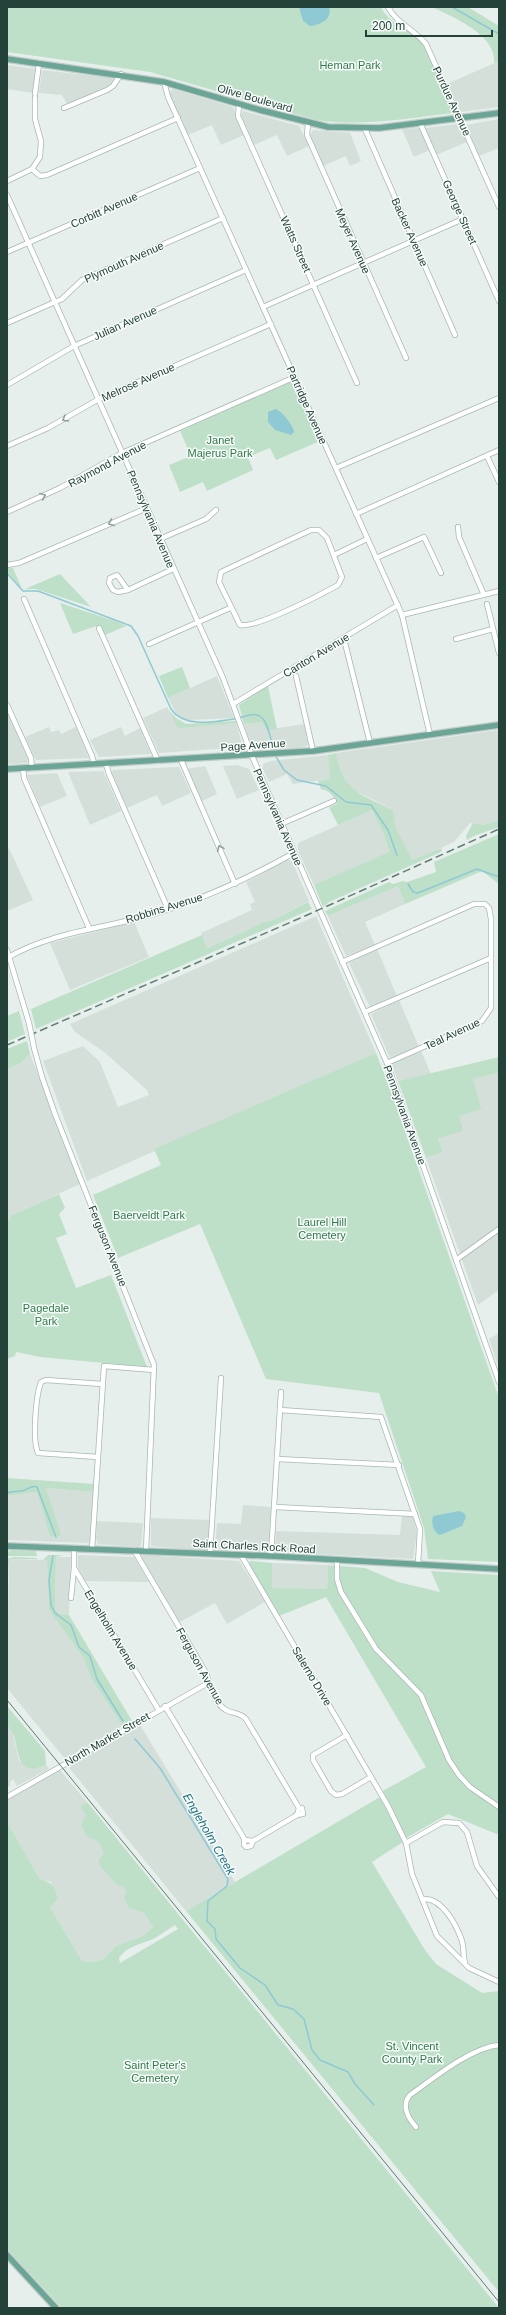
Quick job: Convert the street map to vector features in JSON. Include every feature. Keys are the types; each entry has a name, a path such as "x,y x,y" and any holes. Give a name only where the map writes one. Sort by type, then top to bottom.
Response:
{"main road":[{"name":"Olive Boulevard","path":"7,59 121,74 164,82 240,105 328,127 365,129 499,113"},
{"name":"Page Avenue","path":"7,769 252,756 313,751 499,725"},
{"name":"Saint Charles Rock Road","path":"7,1546 271,1556 499,1569"},
{"path":"7,2255 56,2308"}],"street":[{"name":"Purdue Avenue","path":"388,7 395,16 417,34 426,44 499,207"},
{"path":"7,181 32,169 39,161 41,153 40,135 35,119 35,96 38,63"},
{"path":"64,108 107,90 113,86 121,74"},
{"name":"Partridge Avenue","path":"164,82 200,168 398,605 402,615 430,735"},
{"name":"Watts Street","path":"240,105 238,116 357,383"},
{"path":"32,169 40,176 47,175 178,118"},
{"name":"Meyer Avenue","path":"308,123 307,135 406,358"},
{"name":"George Street","path":"420,123 496,289 499,301"},
{"name":"Backer Avenue","path":"365,129 455,335"},
{"name":"Corbitt Avenue","path":"7,252 200,168"},
{"name":"Pennsylvania Avenue","path":"7,194 233,704 252,756 281,824 387,1064 499,1382"},
{"name":"Plymouth Avenue","path":"7,323 55,302 82,280 223,218"},
{"path":"263,307 463,219"},
{"name":"Julian Avenue","path":"7,385 74,346 246,270"},
{"name":"Melrose Avenue","path":"7,446 48,428 99,399 271,324"},
{"name":"Raymond Avenue","path":"7,512 60,488 122,453 295,378"},
{"path":"336,468 499,398"},
{"path":"356,514 499,450"},
{"path":"487,456 499,482"},
{"path":"8,565 19,563 147,508"},
{"path":"160,539 206,519 216,510"},
{"path":"458,527 459,537 484,596"},
{"path":"311,530 322,531 334,555 342,577 338,585 248,625 240,625 230,608 219,582 219,576 223,569 311,530"},
{"path":"376,558 424,537 441,573"},
{"path":"334,555 367,539"},
{"path":"128,590 173,569"},
{"path":"402,615 484,596 499,591"},
{"path":"24,599 92,756 94,764"},
{"path":"487,604 499,654"},
{"name":"Canton Avenue","path":"233,704 398,605"},
{"path":"149,644 230,608"},
{"path":"99,628 158,761"},
{"path":"456,639 494,629"},
{"path":"345,643 370,743"},
{"path":"296,676 313,751"},
{"path":"7,706 31,758 32,768"},
{"path":"181,760 235,884"},
{"path":"106,764 168,909"},
{"path":"23,768 24,778 89,928"},
{"path":"281,824 334,801"},
{"name":"Robbins Avenue","path":"8,957 35,946 89,928 132,920 168,909 235,884 294,853"},
{"name":"Teal Avenue","path":"342,962 474,904 485,904 489,908 491,918 491,1008 488,1016 474,1025 387,1064"},
{"name":"Ferguson Avenue","path":"7,950 29,1023 42,1077 55,1114 152,1357 154,1370 146,1551"},
{"path":"365,1012 491,958"},
{"path":"456,1260 499,1229"},
{"path":"92,1549 104,1366 154,1370"},
{"path":"210,1554 222,1378"},
{"path":"98,1457 38,1453 35,1446 36,1418 41,1382 46,1380 102,1384"},
{"path":"271,1556 281,1392"},
{"path":"280,1410 381,1417 399,1465 420,1529 418,1564"},
{"path":"278,1459 399,1465"},
{"path":"275,1507 415,1514"},
{"path":"72,1598 74,1548"},
{"name":"Ferguson Avenue","path":"134,1550 206,1673 208,1682 222,1707 241,1714 246,1719 298,1812 248,1840 165,1706"},
{"name":"Salerno Drive","path":"241,1555 383,1796 406,1843 412,1874 437,1936 474,1971 499,1982"},
{"path":"337,1560 337,1579 341,1592 376,1649 421,1695 450,1760 459,1775 483,1797 499,1807"},
{"name":"Engelholm Avenue","path":"74,1568 158,1709"},
{"name":"North Market Street","path":"7,1797 158,1709 208,1682"},
{"path":"347,1734 313,1755 313,1760 333,1793 342,1794 371,1777"},
{"path":"406,1843 443,1822 459,1823 467,1832 477,1866 499,1897"},
{"path":"423,1899 429,1898 438,1903 453,1922 462,1942 466,1965"},
{"path":"416,2127 406,2108 406,2100 410,2095 474,2053 487,2047 499,2045"}],"shaded area":[{"path":"499,61 499,107 461,112 447,84"},
{"path":"7,65 35,69 33,93 7,89"},
{"path":"42,70 112,78 113,81 106,88 67,104 62,95 39,93"},
{"path":"173,89 233,107 244,135 221,145 212,125 188,135 169,93"},
{"path":"243,111 299,126 309,146 287,156 277,135 254,145 241,115"},
{"path":"499,119 499,148 479,156 466,125"},
{"path":"458,124 467,142 436,155 425,128"},
{"path":"419,128 430,150 414,157 402,129"},
{"path":"313,130 350,133 361,161 350,166 346,156 323,166 310,135"},
{"path":"217,676 234,718 188,720 177,715 168,698"},
{"path":"167,707 178,727 236,723 243,747 159,753 143,718"},
{"path":"7,711 28,759 27,763 7,764"},
{"path":"262,722 266,730 304,724 308,745 303,748 255,749 250,742 244,724"},
{"path":"49,727 51,732 59,730 61,734 76,727 89,758 36,760 25,737"},
{"path":"121,727 125,736 140,728 151,754 99,757 90,740"},
{"path":"499,730 499,820 484,825 470,823 454,842 412,861 396,828 393,810 352,789 339,770 336,753"},
{"path":"328,755 331,779 293,784 287,774 269,782 263,769 263,764 270,761"},
{"path":"237,765 249,769 259,790 237,799 223,766"},
{"path":"205,766 217,794 202,801 187,769"},
{"path":"179,767 191,793 162,806 157,795 127,808 112,773 113,770"},
{"path":"103,771 121,811 90,825 68,772"},
{"path":"57,773 67,796 40,807 27,775"},
{"path":"372,810 384,835 389,853 314,885 298,850 298,843"},
{"path":"7,844 33,900 7,911"},
{"path":"287,860 292,861 309,901 271,921 262,922 244,932 207,948 201,933 252,910 250,904 255,902 246,882"},
{"path":"398,886 405,904 365,922 375,945 346,956 328,916"},
{"path":"316,916 376,1053 87,1181 43,1061 83,1046 100,1062 118,1107 149,1095 147,1090 104,1052 75,1032 70,1024"},
{"path":"134,922 149,957 70,990 50,943"},
{"path":"377,949 397,996 370,1007 349,963"},
{"path":"399,1000 419,1047 390,1058 371,1014"},
{"path":"421,1051 431,1074 398,1081 392,1066 394,1063"},
{"path":"30,1054 80,1184 12,1215 7,1222 7,1069 21,1063"},
{"path":"499,1073 499,1290 478,1305 426,1158 443,1152 438,1138 459,1116 473,1079"},
{"path":"499,1333 499,1369 489,1339"},
{"path":"46,1488 93,1492 91,1539 88,1543 7,1540 7,1496 37,1492 49,1534 60,1534"},
{"path":"243,1505 271,1507 268,1552 215,1549 217,1523 241,1524"},
{"path":"402,1516 413,1517 417,1533 413,1559 275,1552 276,1531 400,1535"},
{"path":"151,1518 210,1520 208,1549 204,1551 151,1546"},
{"path":"97,1521 143,1523 141,1545 139,1547 98,1544 96,1538"},
{"path":"78,1555 134,1557 149,1582 85,1581 78,1568"},
{"path":"142,1555 239,1561 265,1602 227,1624 215,1603 178,1623 141,1559"},
{"path":"56,1557 71,1557 69,1615 61,1615 55,1609"},
{"path":"9,1559 47,1560 49,1610 84,1659 92,1680 123,1726 65,1759 7,1688"},
{"path":"272,1563 328,1565 327,1590 271,1588"},
{"path":"7,1722 12,1730 19,1761 39,1768 46,1765 49,1769 17,1786 13,1779 10,1782 10,1786 7,1787"},
{"path":"139,1723 235,1882 186,1911 67,1765"},
{"path":"60,1770 87,1802 80,1807 86,1815 95,1838 100,1842 126,1892 129,1908 144,1913 153,1927 144,1936 116,1946 103,1959 95,1962 82,1961 50,1907 57,1900 51,1882 40,1879 7,1822 7,1800"}],"green space":[{"name":"Heman Park","path":"7,7 381,7 389,18 420,40 425,47 435,65 453,113 351,123 317,120 150,72 7,52"},
{"path":"432,7 468,7 499,26 499,61 494,63 493,53 489,44 472,28"},
{"name":"Janet Majerus Park","path":"290,382 294,383 320,441 276,460 270,448 248,457 253,470 207,491 203,482 180,492 169,465 191,456 180,431"},
{"path":"7,567 13,568 22,589 7,571"},
{"path":"60,574 91,607 36,589 25,589"},
{"path":"60,603 126,626 105,635 99,625 73,634"},
{"path":"182,667 190,688 168,698 159,676"},
{"path":"268,686 277,729 266,730 262,722 244,724 239,705"},
{"path":"169,710 176,718 186,724 236,721 236,723 178,728"},
{"path":"336,753 339,766 348,784 363,795 393,810 396,828 412,860 442,848 441,852 329,902 323,907 314,885 389,852 384,835 372,810 338,825 329,807 337,804 336,801 333,796 321,789 318,781 330,779 328,755"},
{"path":"499,820 499,827 467,840 466,836 473,823 484,825"},
{"path":"499,834 499,884 482,871 405,904 398,886 328,916 325,911 389,882 393,884 403,881 407,882 436,872 434,862"},
{"path":"308,902 312,909 36,1029 31,1009 202,935 207,948 244,932 262,922 271,921"},
{"path":"19,1011 25,1034 7,1042 7,1016"},
{"path":"27,1041 30,1054 21,1063 7,1069 7,1049"},
{"name":"Laurel Hill Cemetery","path":"376,1053 393,1097 499,1398 499,1562 428,1559 424,1528 379,1393 266,1379 200,1224 118,1258 93,1195 161,1165 154,1149"},
{"path":"499,1057 499,1073 473,1079 481,1109 459,1116 463,1131 438,1138 443,1152 426,1158 398,1081"},
{"name":"Pagedale Park","path":"59,1194 65,1208 59,1214 67,1234 56,1238 76,1288 111,1275 147,1367 40,1357 16,1352 15,1356 7,1359 7,1222 12,1215"},
{"path":"7,1478 94,1484 93,1492 46,1488 61,1535 52,1537 49,1534 37,1492 7,1496"},
{"path":"12,1550 36,1551 37,1556 7,1556 7,1552"},
{"path":"48,1555 63,1555 56,1557 55,1609 61,1615 69,1615 132,1721 123,1726 92,1680 84,1659 49,1610 47,1560 43,1560"},
{"path":"14,1557 37,1559 9,1559 7,1596 7,1559"},
{"path":"250,1561 272,1563 272,1588 327,1589 328,1565 365,1568 398,1582 440,1592 431,1571 499,1575 499,1835 448,1814 406,1838 383,1791 426,1767 326,1597 279,1616 249,1565"},
{"path":"7,1706 45,1751 46,1765 37,1768 30,1768 21,1762 14,1736 7,1722"},
{"name":"St. Vincent County Park","path":"380,1797 403,1842 372,1862 425,1950 436,1964 482,1993 499,1991 499,2292 186,1911"},
{"name":"Saint Peter's Cemetery","path":"87,1802 499,2308 62,2308 7,2249 7,1822 40,1879 55,1888 57,1900 50,1907 82,1961 95,1962 103,1959 116,1946 143,1936 153,1927 144,1913 129,1908 124,1898 126,1892 123,1886 118,1886 100,1866 99,1859 104,1854 98,1842 87,1837 81,1825 86,1815 80,1807","holes":["175,1925 178,1929 120,1963 119,1958 127,1950 155,1938"]}],"water":[{"path":"299,7 329,7 330,11 325,21 310,26 303,21"},
{"path":"275,409 289,422 294,432 291,435 275,430 268,422 268,412"},
{"path":"459,1511 464,1513 466,1517 462,1526 440,1535 434,1530 432,1524 433,1516"}],"waterway":[{"path":"452,7 499,34"},
{"path":"7,573 23,591 38,591 131,626 138,636 171,709 177,715 183,719 200,722 258,715 266,724 274,751"},
{"path":"275,755 284,770 297,780 326,786 346,802 371,805 388,830 397,855"},
{"path":"408,884 413,892 418,893 477,869 499,877"},
{"name":"Engleholm Creek","path":"7,1493 23,1491 33,1486 37,1487 56,1537"},
{"name":"Engleholm Creek","path":"53,1556 49,1580 51,1605 55,1613 71,1625 79,1647 90,1656 97,1679 123,1721"},
{"name":"Engleholm Creek","path":"135,1739 160,1768 228,1879 227,1886 208,1901 207,1921 215,1929 216,1939 240,1968 265,1985 278,2005 293,2009 304,2019 312,2050 320,2060 348,2072 355,2084 374,2105"}],"tram line":[{"path":"7,1700 499,2302"}],"railway":[{"path":"7,1045 305,916 499,829"}],"park label":[{"name":"Baerveldt Park","path":"149,1215"}]}
